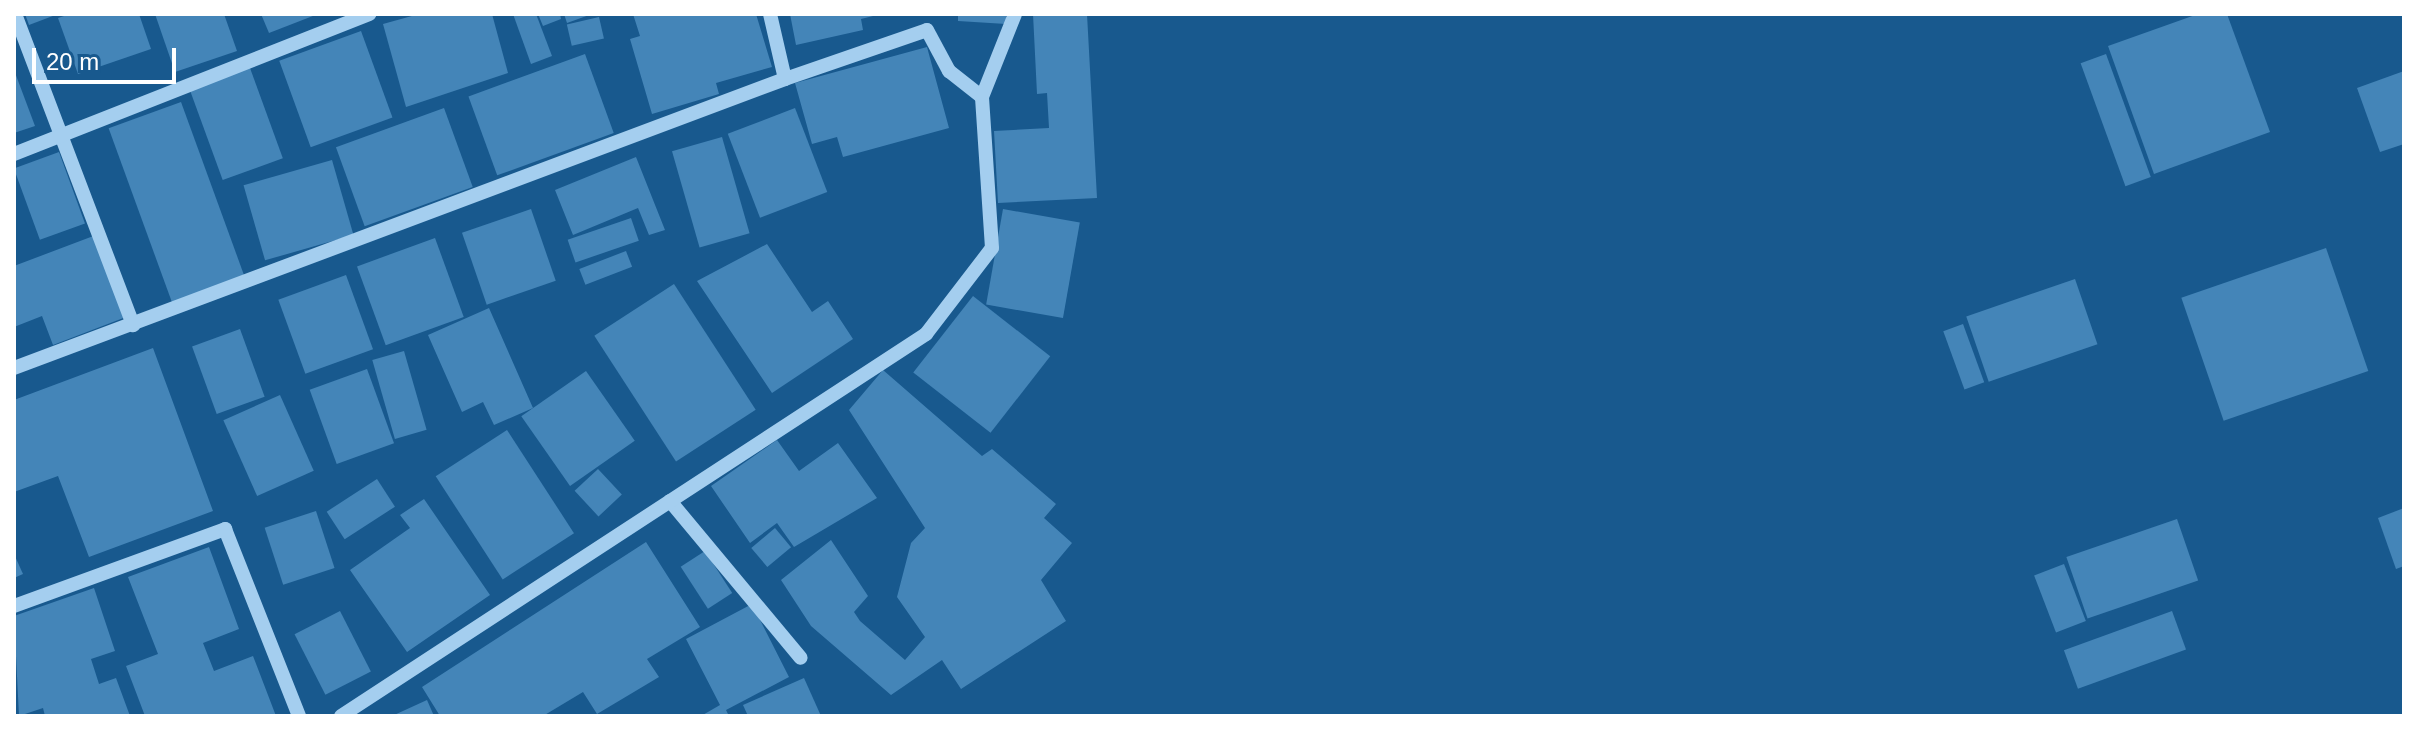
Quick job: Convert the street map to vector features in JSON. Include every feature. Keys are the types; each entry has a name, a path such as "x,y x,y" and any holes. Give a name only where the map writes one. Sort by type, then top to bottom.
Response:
{"street":[{"path":"15,14 133,325"},
{"path":"14,154 369,14"},
{"path":"770,14 785,79"},
{"path":"341,716 926,334 992,248 982,97 1015,14"},
{"path":"14,368 785,79 927,30 949,71 982,97"},
{"path":"670,501 801,658"},
{"path":"14,606 225,529 299,716"}],"building":[{"path":"25,14 58,14 29,25"},
{"path":"70,14 139,14 151,49 78,74 58,18"},
{"path":"155,14 224,14 237,51 175,72"},
{"path":"261,14 318,14 269,33"},
{"path":"419,14 492,14 508,73 406,107 383,24"},
{"path":"513,14 536,14 552,56 531,64"},
{"path":"538,14 560,14 561,19 543,26"},
{"path":"564,14 592,14 567,23"},
{"path":"633,14 756,14 772,67 716,83 719,94 652,114 630,39 640,36"},
{"path":"790,14 877,15 861,19 863,30 796,45"},
{"path":"958,14 1006,14 1006,24 958,21"},
{"path":"1033,14 1087,14 1097,198 998,203 994,131 1049,128 1047,93 1037,94"},
{"path":"2198,14 2227,14 2270,132 2154,174 2108,46"},
{"path":"599,17 604,38 572,46 567,24"},
{"path":"361,31 392,117 311,147 279,61"},
{"path":"927,47 949,128 843,157 837,137 812,144 795,83"},
{"path":"585,54 614,133 497,175 468,96"},
{"path":"2106,54 2151,177 2125,186 2081,63"},
{"path":"250,68 283,158 223,180 190,90"},
{"path":"14,70 35,126 14,133"},
{"path":"2404,71 2404,144 2380,152 2357,88"},
{"path":"181,102 245,278 173,304 109,128"},
{"path":"444,108 473,187 365,226 336,147"},
{"path":"795,108 827,192 760,218 728,134"},
{"path":"722,137 750,233 700,247 672,151"},
{"path":"59,152 85,223 40,240 14,168"},
{"path":"636,157 665,230 649,235 638,208 573,235 555,190"},
{"path":"332,160 353,235 265,260 244,185"},
{"path":"531,209 556,281 487,305 462,233"},
{"path":"1003,209 1080,223 1063,318 986,305"},
{"path":"631,218 639,241 575,263 568,240"},
{"path":"96,235 126,317 53,345 42,316 14,327 14,266"},
{"path":"435,238 464,317 386,345 357,266"},
{"path":"767,244 812,312 828,301 853,339 772,393 697,281"},
{"path":"2326,248 2368,371 2224,421 2181,298"},
{"path":"626,251 632,267 585,285 579,269"},
{"path":"346,275 373,349 305,374 278,300"},
{"path":"2075,279 2097,344 1989,382 1966,316"},
{"path":"674,284 756,410 676,462 594,336"},
{"path":"973,296 1050,356 991,433 913,372"},
{"path":"489,308 533,408 494,425 483,402 462,412 428,335"},
{"path":"1963,324 1984,382 1964,389 1943,331"},
{"path":"240,329 265,397 217,414 192,346"},
{"path":"153,348 213,511 89,557 58,476 14,492 14,400"},
{"path":"404,351 427,430 395,439 372,360"},
{"path":"367,369 394,443 337,464 310,390"},
{"path":"883,370 982,456 992,449 1056,504 1044,518 1072,543 1041,580 1066,621 961,689 942,660 891,695 811,626 781,580 831,540 868,596 854,612 860,621 905,660 925,637 897,597 911,543 925,528 849,410"},
{"path":"586,371 635,441 570,486 521,416"},
{"path":"280,395 314,471 257,496 223,420"},
{"path":"507,430 574,533 503,579 436,476"},
{"path":"777,440 799,471 838,443 877,498 794,547 777,523 750,543 711,486"},
{"path":"598,469 622,495 598,516 575,491"},
{"path":"377,479 395,507 345,539 327,512"},
{"path":"424,499 490,595 407,652 350,570 410,528 400,515"},
{"path":"2404,508 2404,566 2396,569 2378,518"},
{"path":"316,511 335,568 283,585 265,528"},
{"path":"2177,519 2198,580 2088,619 2066,557"},
{"path":"775,528 791,547 767,567 751,548"},
{"path":"646,542 700,627 647,659 659,677 597,714 583,692 543,716 440,716 422,687"},
{"path":"209,547 239,629 203,643 214,671 253,656 276,716 145,716 126,666 158,654 128,577"},
{"path":"705,551 732,593 708,609 681,567"},
{"path":"14,554 23,574 14,578"},
{"path":"2064,564 2086,621 2056,632 2034,575"},
{"path":"94,588 115,651 91,659 99,684 116,678 130,716 45,716 43,708 19,716 14,616"},
{"path":"752,604 789,677 726,710 729,716 701,716 720,705 686,639"},
{"path":"340,611 371,672 325,695 295,634"},
{"path":"2172,611 2186,650 2078,689 2064,650"},
{"path":"804,678 821,716 748,716 743,705"},
{"path":"427,700 434,716 392,716"}]}
